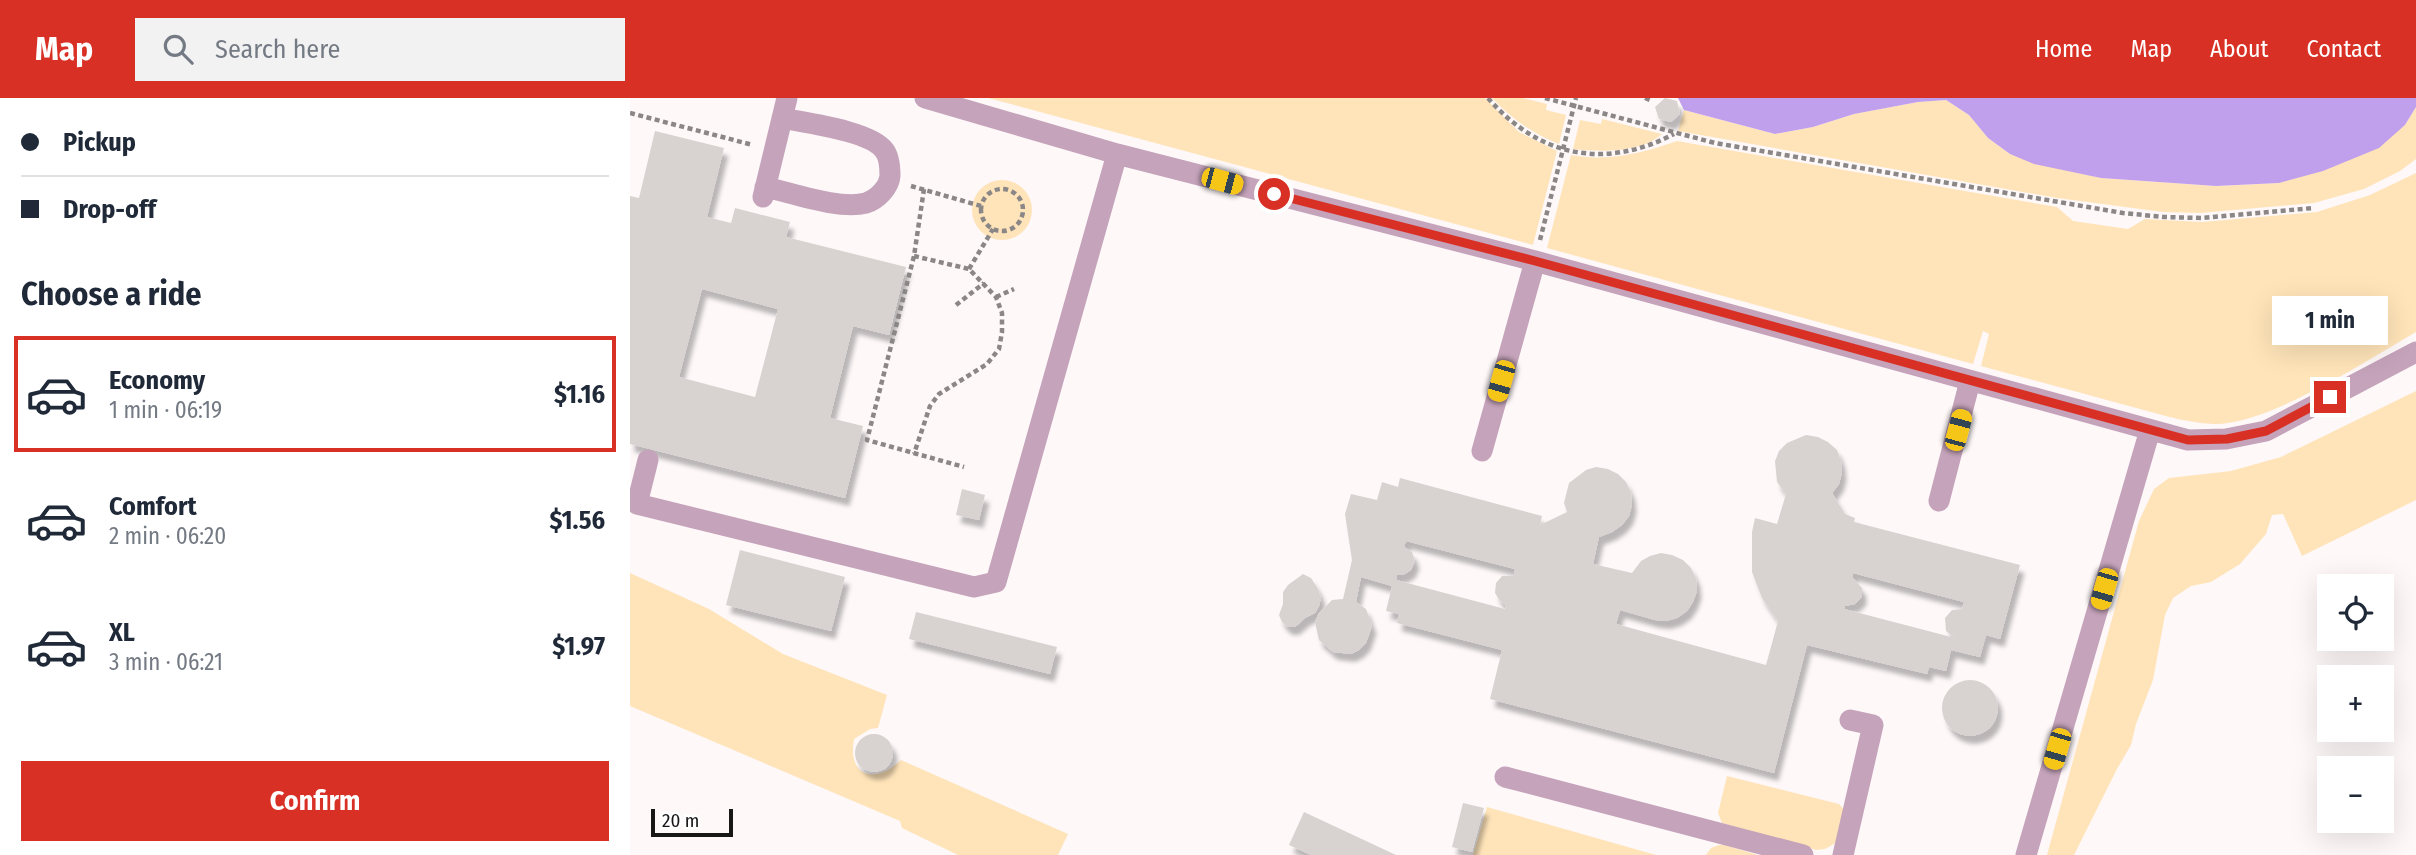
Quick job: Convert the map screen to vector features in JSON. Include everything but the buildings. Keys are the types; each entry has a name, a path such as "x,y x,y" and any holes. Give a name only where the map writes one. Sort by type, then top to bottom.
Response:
{"street":[{"path":"925,98 1117,154 1535,261 2188,440 2227,439 2266,431 2416,352"},
{"path":"785,108 860,134 884,149 890,167 890,180 882,192 867,203 839,204 764,192 785,108"},
{"path":"648,460 637,504 974,587 996,582 1117,154"},
{"path":"1482,451 1535,261"},
{"path":"1939,501 1970,380"},
{"path":"2026,855 2150,430"},
{"path":"1843,855 1873,725 1850,720"},
{"path":"1505,777 1803,855"}],"path":[{"path":"1488,98 1523,131 1563,150 1603,154 1635,150 1675,134"},
{"path":"1545,98 1715,143 2123,213 2201,218 2313,208"},
{"path":"1535,261 1576,98"},
{"path":"630,113 774,150"},
{"path":"890,180 981,206"},
{"path":"924,189 914,256 867,440 964,467"},
{"path":"1001,189 1010,191 1018,197 1022,205 1018,223 1011,229 993,229 985,223 981,215 985,197 1001,189"},
{"path":"969,269 993,229"},
{"path":"914,256 969,269 996,296 1002,313 999,349 987,363 939,394 930,406 914,454"},
{"path":"956,305 984,283"},
{"path":"996,296 1014,289"}],"shaded area":[{"path":"988,98 1485,98 1519,132 1557,151 1533,245"},
{"path":"1492,98 1523,98 1547,104 1546,110 1566,115 1559,144 1523,125"},
{"path":"1678,98 2416,98 2416,107 2405,125 2379,148 2323,171 2279,183 2216,186 2101,178 2034,164 2010,154 1988,138 1969,115 1946,100 1918,102 1854,114 1813,127 1775,134 1684,110"},
{"path":"1946,100 1969,115 1988,138 2010,154 2101,178 2216,186 2279,183 2405,125 2416,107 2416,159 2400,171 2364,189 2314,203 2200,213 2163,212 2057,198 1678,131 1684,110 1775,134 1813,127 1854,114 1918,102"},
{"path":"1602,119 1662,134 1632,148 1607,151 1573,149 1580,120 1601,124"},
{"path":"1677,141 2057,207 2073,221 2128,229 2145,219 2202,222 2317,212 2370,195 2416,173 2416,332 2317,389 2262,414 2214,424 2191,422 1981,366 1989,334 1983,331 1973,364 1547,248 1571,155 1625,155"},
{"path":"1002,180 1023,189 1032,210 1023,231 1002,240 981,231 972,210 981,189"},
{"path":"2416,391 2416,500 2302,556 2283,514 2272,515 2266,534 2240,564 2211,582 2191,586 2173,598 2165,615 2153,680 2131,745 2074,855 2047,855 2139,521 2154,489 2169,478 2231,471 2281,457"},
{"path":"630,573 709,609 783,654 887,695 878,728 870,729 854,739 853,752 859,769 873,774 892,768 901,760 1068,834 1058,855 958,855 902,828 900,821 630,706"},
{"path":"1727,776 1839,804 1846,812 1841,840 1825,849 1816,850 1722,823 1718,813"},
{"path":"1487,807 1656,855 1473,855"},
{"path":"1719,845 1758,855 1706,855 1711,848"}],"route":[{"path":"1274,194 1535,261 2188,440 2227,439 2266,431 2330,397"}]}
